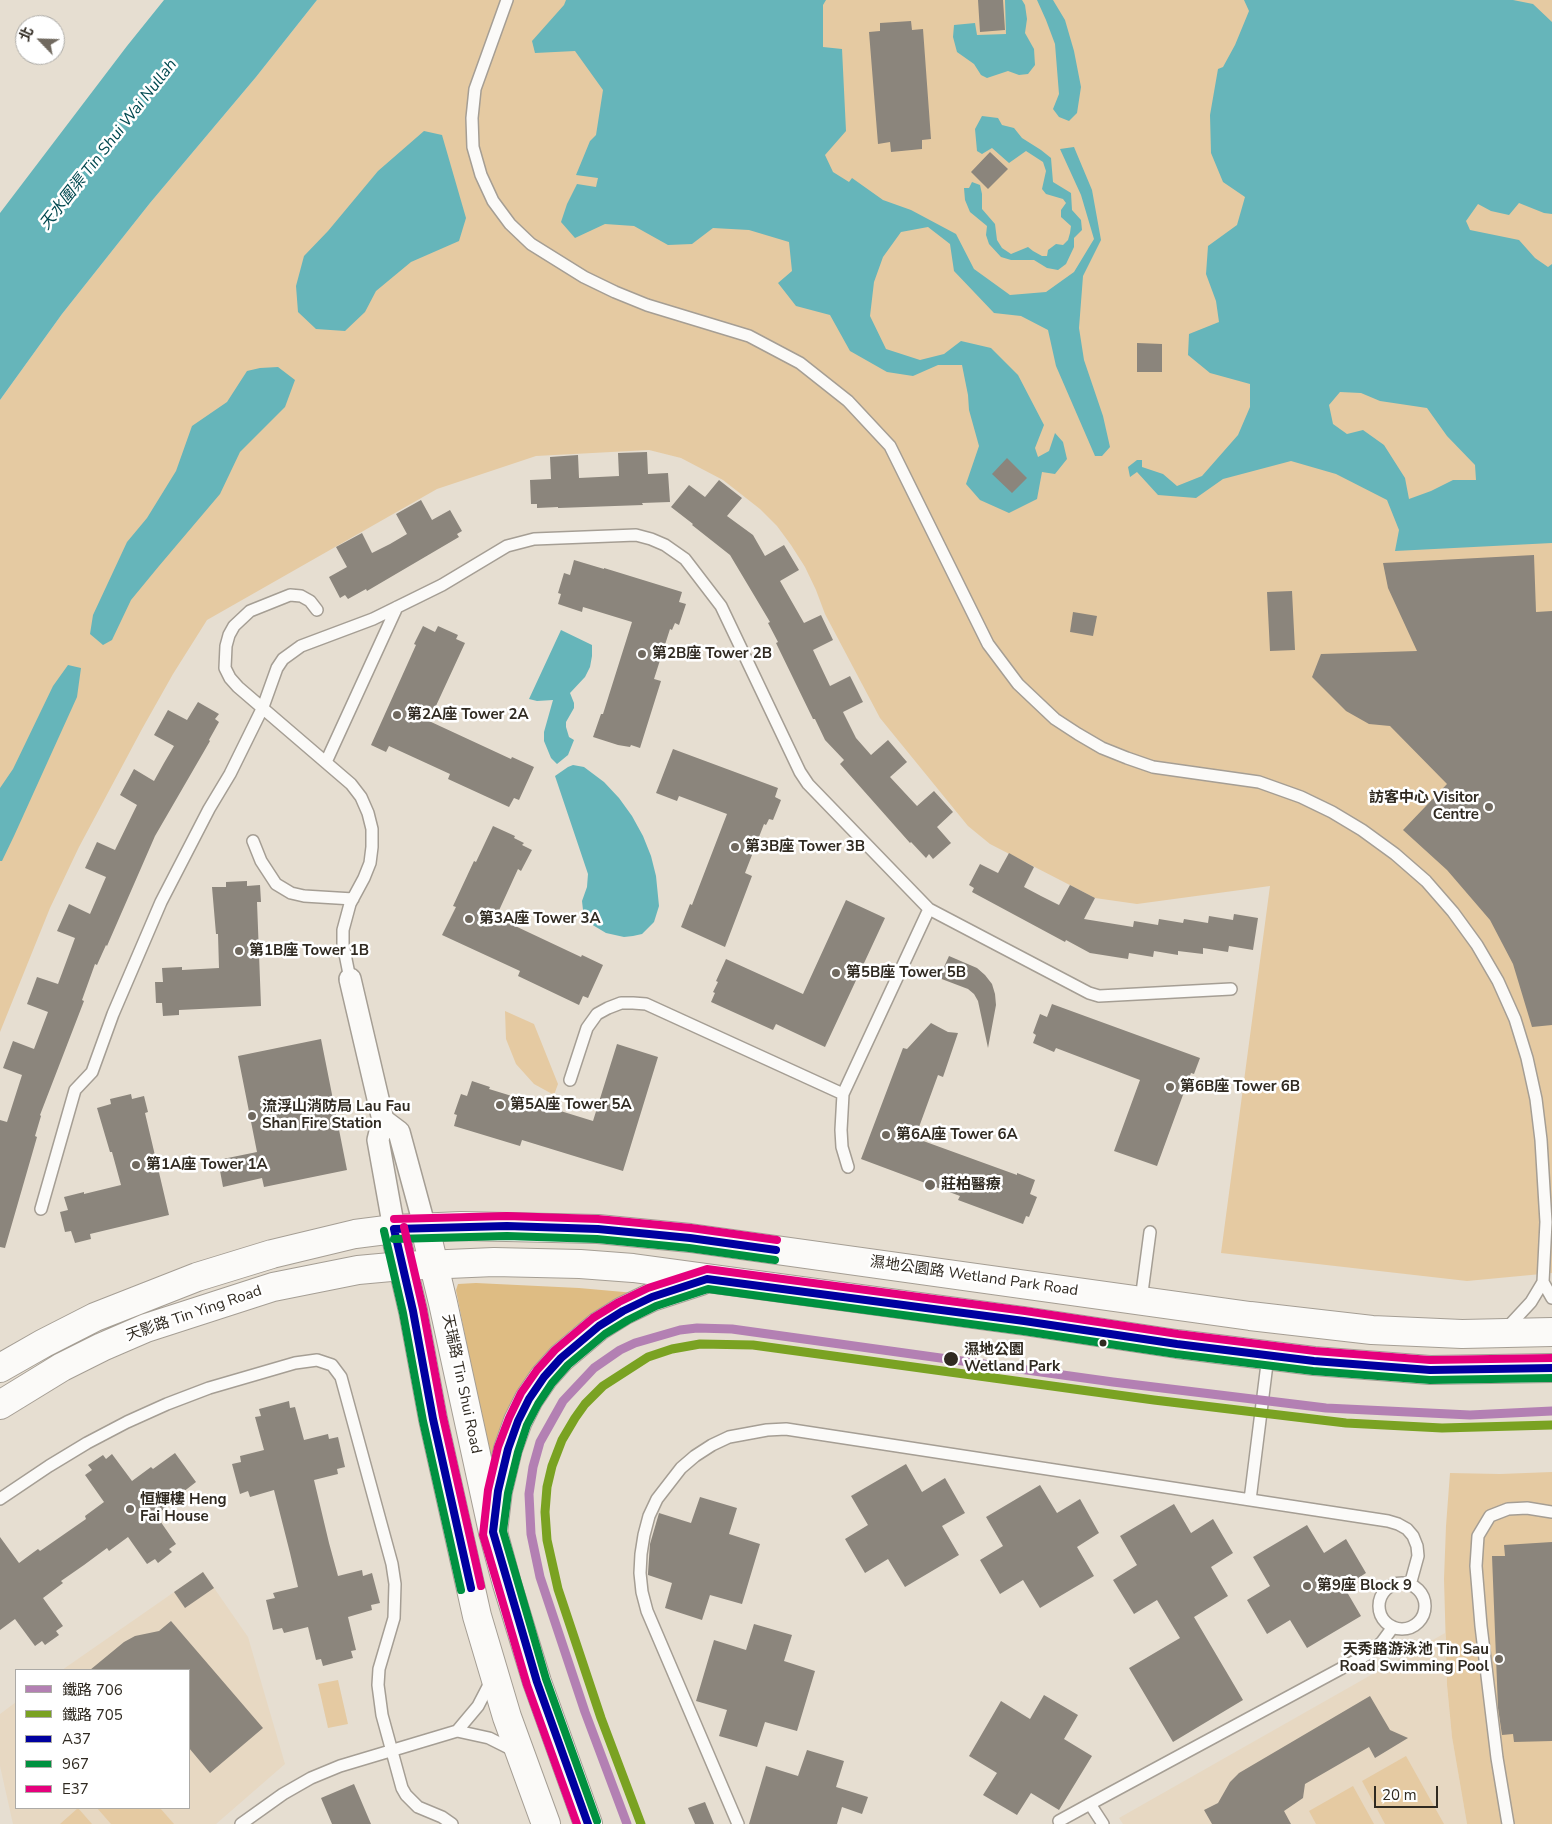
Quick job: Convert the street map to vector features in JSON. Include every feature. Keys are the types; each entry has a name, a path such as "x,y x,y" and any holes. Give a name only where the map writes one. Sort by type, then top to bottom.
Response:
{"main road":[{"name":"濕地公園路 Wetland Park Road","path":"394,1229 507,1226 598,1229 644,1233 1250,1316 1372,1330 1462,1334 1552,1332"},
{"name":"天瑞路 Tin Shui Road","path":"425,1228 493,1532 537,1682 588,1824"},
{"path":"394,1229 449,1494 477,1616 519,1753 546,1824"},
{"name":"天影路 Tin Ying Road","path":"0,1368 95,1317 197,1277 333,1238 394,1229"},
{"path":"402,1266 494,1262 580,1264 633,1268 1268,1356 1430,1370 1552,1368"},
{"name":"天影路 Tin Ying Road","path":"0,1405 62,1367 102,1347 146,1328 197,1310 273,1287 358,1270 402,1266"},
{"path":"493,1532 498,1491 508,1449 518,1421 529,1399 544,1377 580,1341 623,1311 652,1297 707,1279"}],"street":[{"path":"350,979 383,1120 378,1140 394,1229"},
{"name":"天瑞路 Tin Shui Road","path":"383,1120 399,1132 425,1228"}],"lane":[{"path":"507,0 475,89 472,118 474,147 481,175 493,201 510,224 531,244 584,277 647,305 749,336 800,363 848,401 890,446 988,644 1018,684 1055,719 1102,748 1153,767 1259,782 1301,797 1332,812 1362,830 1395,854 1426,881 1454,912 1478,945 1498,981 1515,1019 1527,1058 1546,1140 1549,1222 1543,1282 1523,1313 1498,1334"},
{"path":"41,1209 75,1090 92,1072 119,998 161,902 209,809 230,774 263,707 277,668 292,652 301,646 373,619 442,585 508,546 534,539 636,535 665,545 685,559 721,606 793,759 808,784 919,901 929,909 1089,993 1099,996 1231,990"},
{"path":"317,610 310,601 301,596 290,595 250,611 234,626 229,635 226,646 225,668 230,678 238,687 351,784 361,797 368,813 372,829 370,863 353,899 343,930 343,944 350,979"},
{"path":"326,762 397,607"},
{"path":"253,841 261,862 276,884 291,893 304,896 353,899"},
{"path":"848,1167 842,1146 843,1094 929,909"},
{"path":"570,1080 587,1028 597,1014 621,1003 633,1002 646,1004 843,1094"},
{"path":"1141,1300 1150,1232"},
{"path":"1543,1282 1552,1298"},
{"path":"1250,1500 1268,1356"},
{"path":"0,1499 87,1443 126,1422 167,1404 209,1388 295,1364 317,1360 332,1365 341,1377 396,1584 394,1618 382,1656 378,1685 382,1715 402,1788 412,1802 426,1812 442,1817 452,1824"},
{"path":"738,1824 647,1610 642,1592 640,1573 644,1535 649,1516 657,1499 681,1468 712,1445 729,1437 748,1432 786,1429 1398,1524 1407,1529 1413,1536 1417,1546 1418,1556 1410,1585"},
{"path":"1508,1824 1497,1758 1481,1626 1476,1566 1478,1536 1490,1516 1508,1509 1527,1508 1552,1512"},
{"path":"1403,1583 1410,1585 1422,1596 1424,1603 1421,1619 1408,1628 1400,1629 1393,1627 1381,1617 1380,1601 1388,1588 1395,1584 1403,1583"},
{"path":"1059,1821 1368,1654 1382,1642 1393,1627"},
{"path":"457,1730 478,1706 494,1673"},
{"path":"241,1824 283,1794 311,1778 340,1766 457,1730 488,1738 519,1753"},
{"path":"1090,1804 1103,1824"}],"shaded area":[{"path":"317,0 1552,0 1552,1273 1467,1281 1221,1253 1270,886 1137,904 1095,898 990,844 968,826 880,718 825,614 805,567 777,526 760,509 723,480 681,458 649,450 536,456 437,489 207,620 173,674 79,847 50,908 0,1032 0,400 62,314 150,203 256,77"},
{"path":"505,1011 534,1024 558,1084 554,1095 534,1084 516,1064 506,1039"},
{"path":"476,1283 635,1293 593,1314 571,1330 551,1348 533,1369 517,1391 506,1414 490,1463 456,1290 458,1284"},
{"name":"天秀路游泳池 Tin Sau Road Swimming Pool","path":"1552,1472 1552,1824 1467,1824 1452,1737 1447,1685 1444,1579 1450,1473"},
{"path":"203,1572 248,1637 285,1764 216,1824 13,1824 0,1766 0,1714 15,1703 15,1809 190,1809 190,1669 63,1669"},
{"path":"1445,1633 1452,1737 1467,1824 1123,1824 1119,1818"},
{"path":"338,1680 348,1724 328,1728 318,1684"},
{"path":"1406,1756 1444,1824 1385,1824 1362,1781"},
{"path":"1353,1786 1374,1824 1316,1824 1309,1811"},
{"path":"79,1809 92,1824 60,1824"},
{"path":"98,1809 161,1809 174,1824 111,1824"}],"water":[{"name":"天水圍渠 Tin Shui Wai Nullah","path":"164,0 317,0 256,77 150,203 62,314 0,400 0,213"},
{"path":"566,0 826,0 823,5 823,47 842,49 846,131 825,155 833,172 849,182 852,178 883,200 911,210 956,234 974,269 1010,295 1046,292 1074,272 1094,239 1081,195 1060,149 1074,147 1092,190 1101,240 1083,276 1079,328 1084,360 1103,416 1110,447 1102,456 1095,456 1056,366 1048,330 1021,316 994,313 954,271 950,244 928,227 901,232 883,257 874,282 870,316 886,349 920,360 944,354 961,341 991,348 1018,375 1044,425 1035,448 1038,457 1049,451 1055,433 1063,442 1067,459 1055,474 1042,472 1037,499 1009,513 980,500 966,484 979,446 969,410 962,365 938,365 913,376 887,372 850,351 830,315 796,306 778,283 792,271 789,242 749,230 713,228 692,244 668,245 634,226 605,224 575,238 561,222 577,184 596,187 598,178 576,175 590,141 596,135 603,90 575,51 535,53 532,41 564,5"},
{"path":"1005,0 1022,0 1025,5 1027,19 1025,33 1034,49 1035,65 1028,74 1019,75 1008,71 987,78 981,75 974,64 957,52 953,37 954,25 975,23 977,35 1006,34"},
{"path":"1037,0 1053,0 1065,20 1074,51 1081,87 1077,113 1069,121 1059,117 1053,109 1059,94 1055,44"},
{"path":"1244,0 1513,0 1533,4 1552,22 1552,214 1544,213 1519,203 1509,215 1491,211 1478,204 1466,221 1470,230 1519,240 1535,258 1548,267 1552,264 1552,543 1395,551 1399,530 1387,500 1336,474 1291,461 1223,479 1196,498 1158,495 1137,472 1130,477 1128,467 1137,460 1142,460 1142,467 1163,474 1177,486 1202,476 1238,435 1250,407 1250,384 1210,373 1188,355 1189,334 1219,322 1216,301 1206,274 1208,246 1237,225 1245,197 1223,182 1211,153 1210,115 1218,69 1223,67 1235,45 1249,11","holes":["1340,392 1361,393 1380,401 1427,408 1447,436 1475,465 1476,480 1453,480 1409,499 1405,478 1384,445 1363,430 1347,434 1333,424 1329,405"]},
{"path":"982,116 998,118 1002,125 1014,128 1022,138 1051,158 1053,182 1071,193 1072,210 1081,220 1082,230 1074,238 1074,247 1066,264 1058,270 1047,268 1034,260 1011,260 1001,257 989,244 986,235 987,226 970,212 965,200 964,188 969,188 972,182 980,185 982,209 995,224 997,240 1002,248 1011,254 1028,247 1042,256 1047,256 1048,250 1056,244 1063,245 1068,240 1070,233 1071,226 1061,217 1061,210 1066,203 1063,199 1046,194 1042,189 1046,171 1043,162 1026,151 1009,163 992,148 982,154 977,151 975,129"},
{"path":"424,131 442,135 466,218 459,241 411,262 376,291 365,312 345,331 316,329 298,312 296,286 304,256 328,231 378,171"},
{"path":"278,367 295,380 285,407 240,452 220,494 131,600 112,640 103,645 90,634 93,615 127,542 147,518 176,471 192,426 227,402 247,371"},
{"path":"561,630 592,645 592,656 590,667 585,677 570,693 574,708 566,722 566,727 569,737 574,740 568,755 557,764 551,758 544,741 544,732 553,700 537,701 529,699"},
{"path":"68,665 81,668 77,697 14,836 2,861 0,861 0,788 13,769 53,686"},
{"path":"573,765 584,767 604,782 632,816 643,836 656,876 659,906 654,922 642,934 624,937 606,933 591,924 586,918 582,901 587,887 588,874 555,776"}],"building":[{"path":"978,0 1003,0 1005,30 980,32"},
{"path":"911,21 912,30 923,29 931,139 922,140 922,149 891,152 890,142 878,144 869,32 880,31 880,23"},
{"path":"990,152 1008,169 988,189 971,172"},
{"path":"1137,343 1162,344 1162,372 1137,372"},
{"path":"647,452 648,474 668,473 670,502 642,503 643,505 558,508 537,508 537,504 531,504 530,480 551,479 550,457 578,455 579,478 619,476 618,453"},
{"path":"1007,458 1027,478 1012,493 992,474"},
{"path":"719,480 742,498 727,516 753,535 765,556 784,545 799,570 780,581 804,623 821,615 833,640 813,650 830,686 850,676 863,702 843,712 856,738 871,755 888,740 907,762 890,777 917,806 934,791 953,812 937,827 951,843 933,859 929,854 926,858 910,843 840,764 844,760 825,740 815,719 813,719 776,643 778,642 768,623 770,622 730,555 671,507 689,485 705,497"},
{"path":"421,500 432,520 450,510 462,531 457,534 459,537 367,591 366,589 348,599 345,595 340,598 329,577 347,567 336,547 362,533 372,553 390,544 407,534 396,514"},
{"name":"訪客中心 Visitor Centre","path":"1534,555 1536,612 1552,611 1552,1025 1532,1027 1513,964 1490,920 1447,870 1403,830 1447,784 1390,726 1369,724 1346,711 1312,677 1321,654 1417,651 1388,588 1383,563"},
{"name":"第2B座 Tower 2B","path":"574,560 682,592 679,602 686,604 679,625 675,623 672,630 670,629 654,679 661,681 640,748 631,745 630,747 618,745 593,737 601,714 603,714 632,622 583,607 582,612 558,604 561,594 558,593 564,573 570,575"},
{"path":"1292,591 1295,650 1270,651 1267,592"},
{"path":"1073,612 1097,616 1093,636 1070,632"},
{"name":"第2A座 Tower 2A","path":"423,626 435,632 438,626 458,635 456,639 465,643 429,721 511,759 512,757 534,767 519,800 514,798 509,807 448,779 450,774 389,746 386,752 371,745"},
{"path":"198,702 219,714 215,719 219,722 155,836 107,946 97,965 95,964 82,1000 84,1001 40,1115 35,1136 37,1137 5,1248 0,1247 0,1120 7,1122 22,1075 3,1068 13,1041 34,1049 48,1012 27,1004 37,977 58,984 75,938 57,931 69,904 90,914 106,877 85,868 97,842 115,850 137,805 120,795 134,769 154,781 174,746 154,735 168,710 187,720"},
{"name":"第3B座 Tower 3B","path":"673,749 778,788 775,797 781,800 773,820 769,819 766,825 764,824 745,873 752,876 725,947 681,927 690,904 692,905 727,814 679,796 677,801 656,793"},
{"name":"第3A座 Tower 3A","path":"493,826 515,836 514,838 524,843 522,845 532,850 521,871 518,869 496,917 581,957 582,955 603,965 588,998 583,996 579,1005 518,976 520,971 442,935 456,907 453,906 474,861 476,862"},
{"path":"1009,853 1034,867 1024,887 1041,896 1059,905 1070,885 1095,898 1084,919 1133,927 1134,921 1158,925 1159,919 1183,923 1184,919 1208,923 1209,916 1233,920 1234,914 1258,918 1253,950 1229,946 1228,952 1203,948 1203,954 1178,951 1178,955 1154,951 1153,957 1129,953 1128,959 1090,953 1066,940 1065,942 972,892 974,888 969,885 980,864 998,873"},
{"name":"第1B座 Tower 1B","path":"247,881 247,886 260,885 261,902 257,902 261,1006 179,1010 179,1015 163,1016 162,1003 156,1003 155,982 163,982 162,968 182,967 182,970 219,968 218,934 216,934 212,887 226,887 226,882"},
{"name":"第5B座 Tower 5B","path":"846,900 885,918 825,1047 776,1024 773,1030 711,1002 718,982 716,981 726,959 803,994"},
{"path":"949,956 977,968 992,984 996,1005 988,1048 978,1001 974,994 968,989 939,978"},
{"name":"第6B座 Tower 6B","path":"1052,1004 1200,1058 1194,1074 1191,1073 1157,1166 1114,1151 1140,1080 1056,1048 1054,1052 1033,1043 1036,1035 1033,1033 1040,1014 1047,1017"},
{"name":"第6A座 Tower 6A","path":"931,1023 948,1032 958,1033 943,1077 938,1075 915,1138 1035,1180 1030,1194 1037,1197 1029,1217 1026,1216 1023,1224 958,1200 960,1196 861,1159 903,1048 907,1049"},
{"path":"321,1039 347,1170 264,1187 262,1178 223,1187 218,1160 257,1152 238,1056"},
{"name":"第5A座 Tower 5A","path":"617,1044 658,1057 623,1171 522,1140 520,1146 454,1126 457,1115 454,1114 461,1094 467,1096 472,1081 490,1087 489,1089 593,1121"},
{"name":"第1A座 Tower 1A","path":"131,1094 132,1099 144,1096 148,1112 145,1113 169,1215 90,1234 91,1239 75,1243 71,1231 65,1232 60,1212 68,1210 64,1197 121,1185 97,1108 111,1104 110,1099"},
{"path":"289,1401 290,1408 295,1407 304,1440 328,1434 329,1439 338,1437 345,1467 337,1469 338,1474 314,1480 329,1543 338,1576 362,1570 363,1576 372,1573 380,1603 371,1605 372,1610 348,1617 356,1650 351,1651 353,1658 323,1666 321,1659 316,1660 308,1627 284,1633 282,1628 273,1630 266,1600 275,1598 273,1593 298,1587 290,1553 274,1490 250,1497 248,1491 240,1494 232,1464 241,1462 240,1456 264,1450 255,1417 261,1416 259,1409"},
{"path":"175,1453 196,1482 156,1515 176,1544 169,1549 172,1552 158,1563 155,1559 147,1564 128,1537 109,1551 107,1548 61,1581 63,1583 43,1598 63,1626 56,1631 59,1635 45,1645 42,1641 35,1646 15,1619 0,1630 0,1537 19,1563 86,1519 85,1516 104,1502 85,1475 92,1470 88,1465 103,1455 106,1459 112,1454 132,1481"},
{"path":"906,1464 922,1492 945,1478 965,1513 942,1526 959,1555 905,1587 888,1559 865,1573 845,1539 868,1525 851,1496"},
{"path":"1040,1485 1057,1513 1080,1499 1099,1533 1077,1547 1094,1576 1040,1608 1023,1580 1000,1594 980,1560 1003,1546 986,1517"},
{"path":"700,1497 737,1508 729,1534 760,1544 742,1604 710,1595 702,1620 665,1608 672,1583 648,1575 650,1544 659,1513 691,1523"},
{"path":"1174,1504 1191,1533 1213,1519 1233,1553 1211,1567 1228,1596 1194,1617 1243,1700 1173,1742 1129,1668 1180,1638 1157,1600 1134,1614 1113,1580 1137,1565 1120,1536"},
{"name":"第9座 Block 9","path":"1307,1525 1324,1553 1346,1539 1366,1573 1344,1587 1361,1616 1307,1648 1290,1620 1267,1634 1247,1600 1270,1586 1253,1557"},
{"path":"1552,1542 1552,1741 1514,1742 1513,1734 1502,1735 1498,1708 1492,1556 1505,1556 1504,1545"},
{"path":"203,1572 214,1588 185,1608 174,1592"},
{"path":"171,1621 263,1728 210,1773 190,1749 190,1669 91,1669 124,1642 135,1636 159,1631"},
{"path":"754,1624 792,1635 784,1661 815,1671 797,1731 765,1722 757,1747 719,1736 727,1710 696,1701 714,1640 746,1650"},
{"path":"1044,1695 1078,1715 1064,1739 1092,1756 1059,1810 1031,1793 1017,1815 983,1795 997,1773 969,1756 1001,1701 1030,1719"},
{"path":"1370,1696 1390,1730 1408,1738 1375,1758 1369,1747 1305,1784 1303,1798 1284,1811 1291,1824 1212,1824 1204,1810 1218,1803 1230,1782 1239,1773"},
{"path":"807,1750 844,1761 836,1787 868,1797 862,1814 842,1807 837,1824 749,1824 766,1766 798,1776"},
{"path":"354,1784 371,1824 332,1824 321,1798"},
{"path":"705,1802 714,1824 695,1824 688,1808"}],"rail line":[{"name":"706","path":"627,1824 585,1712 540,1577 531,1534 529,1494 533,1467 540,1442 563,1401 594,1368 620,1350 635,1343 680,1330 697,1328 732,1329 1113,1382 1326,1408 1470,1415 1552,1411"},
{"name":"705","path":"641,1824 601,1718 558,1589 547,1540 545,1512 547,1487 552,1466 562,1440 575,1418 585,1404 603,1386 648,1357 672,1349 700,1344 753,1345 1154,1400 1346,1423 1442,1428 1552,1425"}],"transit line":[{"name":"E37","path":"394,1219 507,1216 598,1219 691,1228 777,1240"},
{"name":"A37","path":"394,1229 507,1226 598,1229 690,1238 776,1250"},
{"name":"E37","path":"404,1227 423,1309 443,1417 481,1586"},
{"name":"A37","path":"394,1229 413,1311 433,1419 471,1588"},
{"name":"967","path":"384,1231 403,1313 423,1421 461,1590"},
{"name":"967","path":"394,1239 507,1236 597,1239 689,1248 775,1260"},
{"name":"E37","path":"577,1824 527,1685 483,1535 488,1490 498,1447 509,1418 521,1393 537,1370 555,1350 593,1318 619,1302 648,1288 707,1269 1315,1351 1430,1360 1552,1358"},
{"name":"A37","path":"588,1824 537,1682 493,1532 498,1491 508,1449 518,1421 529,1399 544,1377 561,1358 599,1326 623,1311 652,1297 707,1279 1314,1361 1430,1370 1552,1368"},
{"name":"967","path":"597,1821 546,1679 503,1531 508,1493 518,1452 527,1425 552,1383 568,1365 605,1334 656,1306 708,1289 1023,1331 1176,1354 1313,1371 1430,1380 1552,1378"}],"place":[{"name":"第2B座 Tower 2B","path":"642,654"},
{"name":"第2A座 Tower 2A","path":"397,715"},
{"name":"訪客中心 Visitor Centre","path":"1489,807"},
{"name":"第3B座 Tower 3B","path":"735,847"},
{"name":"第3A座 Tower 3A","path":"469,919"},
{"name":"第1B座 Tower 1B","path":"239,951"},
{"name":"第5B座 Tower 5B","path":"836,973"},
{"name":"第6B座 Tower 6B","path":"1170,1087"},
{"name":"第5A座 Tower 5A","path":"500,1105"},
{"name":"流浮山消防局 Lau Fau Shan Fire Station","path":"252,1116"},
{"name":"第6A座 Tower 6A","path":"886,1135"},
{"name":"第1A座 Tower 1A","path":"136,1165"},
{"name":"莊柏醫療","path":"930,1185"},
{"name":"濕地公園 Wetland Park","path":"951,1359"},
{"name":"恒輝樓 Heng Fai House","path":"130,1509"},
{"name":"第9座 Block 9","path":"1307,1586"},
{"name":"天秀路游泳池 Tin Sau Road Swimming Pool","path":"1499,1659"}]}
